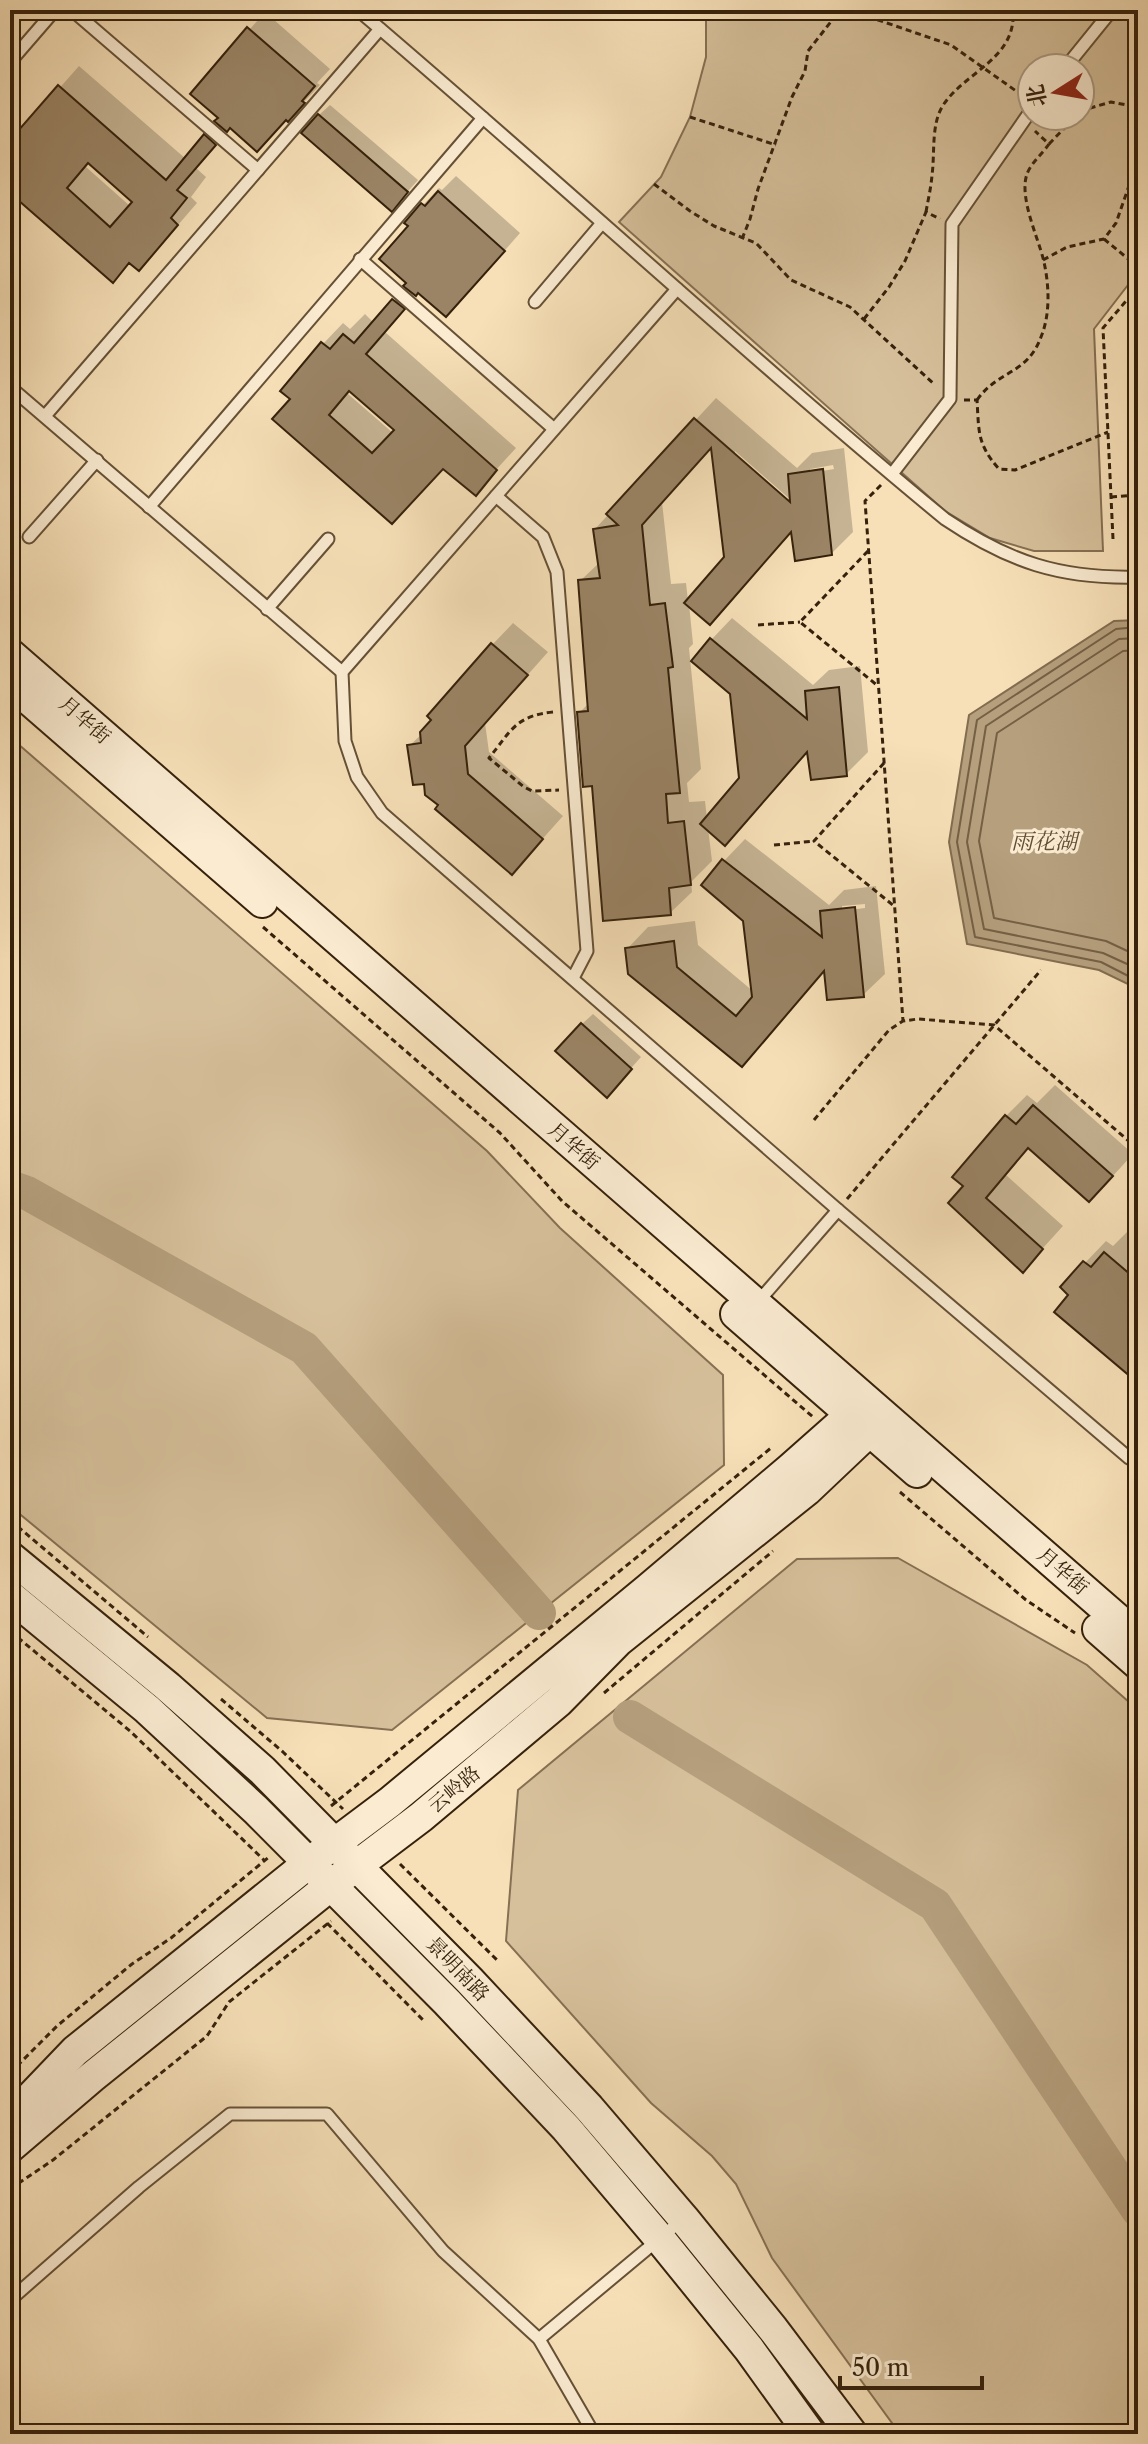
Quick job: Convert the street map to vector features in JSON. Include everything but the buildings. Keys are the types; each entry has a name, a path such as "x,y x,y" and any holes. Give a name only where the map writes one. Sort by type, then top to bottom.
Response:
{"street":[{"name":"月华街","path":"10,654 756,1304 860,1419 1138,1637"},
{"name":"月华街","path":"10,683 860,1419 1138,1664"},
{"name":"云岭路","path":"10,2119 75,2051 300,1852 335,1843 390,1802 860,1419"},
{"name":"云岭路","path":"10,2147 307,1904 444,1798 558,1702 618,1641 807,1490 860,1419"},
{"name":"景明南路","path":"10,1557 168,1687 262,1770 469,1980 589,2108 684,2219 773,2329 852,2434"},
{"name":"景明南路","path":"10,1596 147,1709 300,1852 447,2002 566,2128 660,2239 749,2349 810,2434"}],"lane":[{"path":"10,62 55,10"},
{"path":"72,10 258,170"},
{"path":"358,10 945,519 978,541 1037,566 1099,578 1138,577"},
{"path":"1078,52 1112,10"},
{"path":"45,416 380,29"},
{"path":"149,507 483,118"},
{"path":"892,474 950,399 952,224 1016,130"},
{"path":"535,302 602,223"},
{"path":"360,259 554,429"},
{"path":"677,289 342,672 345,741 357,777 382,813 838,1210 1138,1463"},
{"path":"10,387 342,672"},
{"path":"29,537 97,460"},
{"path":"496,496 543,537 557,572 587,951 573,978"},
{"path":"267,609 328,539"},
{"path":"756,1304 838,1210"},
{"path":"10,2300 139,2187 230,2114 327,2114 443,2251 539,2339 594,2434"},
{"path":"539,2339 684,2219"}],"path":[{"path":"742,239 792,97 805,71 808,51 840,10"},
{"path":"849,10 940,40 1016,90"},
{"path":"864,319 905,261 926,212 936,124 942,108 1003,48 1014,24 1013,10"},
{"path":"1096,106 1111,102 1127,105 1137,115 1138,122"},
{"path":"690,117 776,145"},
{"path":"1036,132 1049,144"},
{"path":"1061,132 1027,174 1026,198 1043,260 1048,297 1042,336 1025,364 986,387 977,400 979,433 986,453 999,469 1015,470 1108,432"},
{"path":"1043,260 1067,247 1104,239 1116,223 1138,160"},
{"path":"654,184 714,226 756,243 791,280 850,307 950,399 977,400"},
{"path":"926,212 952,224"},
{"path":"1104,239 1138,267"},
{"path":"1113,539 1103,328 1138,287"},
{"path":"892,474 865,501 903,1021"},
{"path":"1111,497 1138,495"},
{"path":"758,625 800,622 868,550"},
{"path":"800,622 878,686"},
{"path":"568,711 534,714 522,719 489,758 532,791 575,789"},
{"path":"774,845 814,841 884,763"},
{"path":"814,841 894,906"},
{"path":"263,927 500,1133 562,1201 860,1419"},
{"path":"838,1210 1041,970"},
{"path":"814,1120 889,1030 903,1021 918,1019 994,1025 1138,1149"},
{"path":"314,1821 771,1448"},
{"path":"896,1489 1026,1600 1084,1639"},
{"path":"10,1631 130,1731 265,1861"},
{"path":"10,2073 57,2026 265,1861 300,1852"},
{"path":"307,1904 424,2021"}],"shaded area":[{"path":"706,10 1138,10 1138,272 1094,329 1103,551 1034,551 990,538 945,511 619,222 661,177 690,117 706,57"},
{"path":"10,737 487,1151 560,1228 723,1375 724,1465 392,1730 267,1718 10,1506"},
{"path":"898,1558 1087,1665 1138,1710 1138,2434 900,2434 772,2258 736,2184 712,2156 651,2103 506,1941 518,1790 797,1559"}],"water":[{"name":"雨花湖","path":"1138,620 1138,989 1099,970 967,944 949,842 969,715 1114,621"}],"waterway":[{"path":"10,1187 27,1193 304,1348 539,1613"},
{"path":"630,1717 935,1905 1138,2210"}]}
